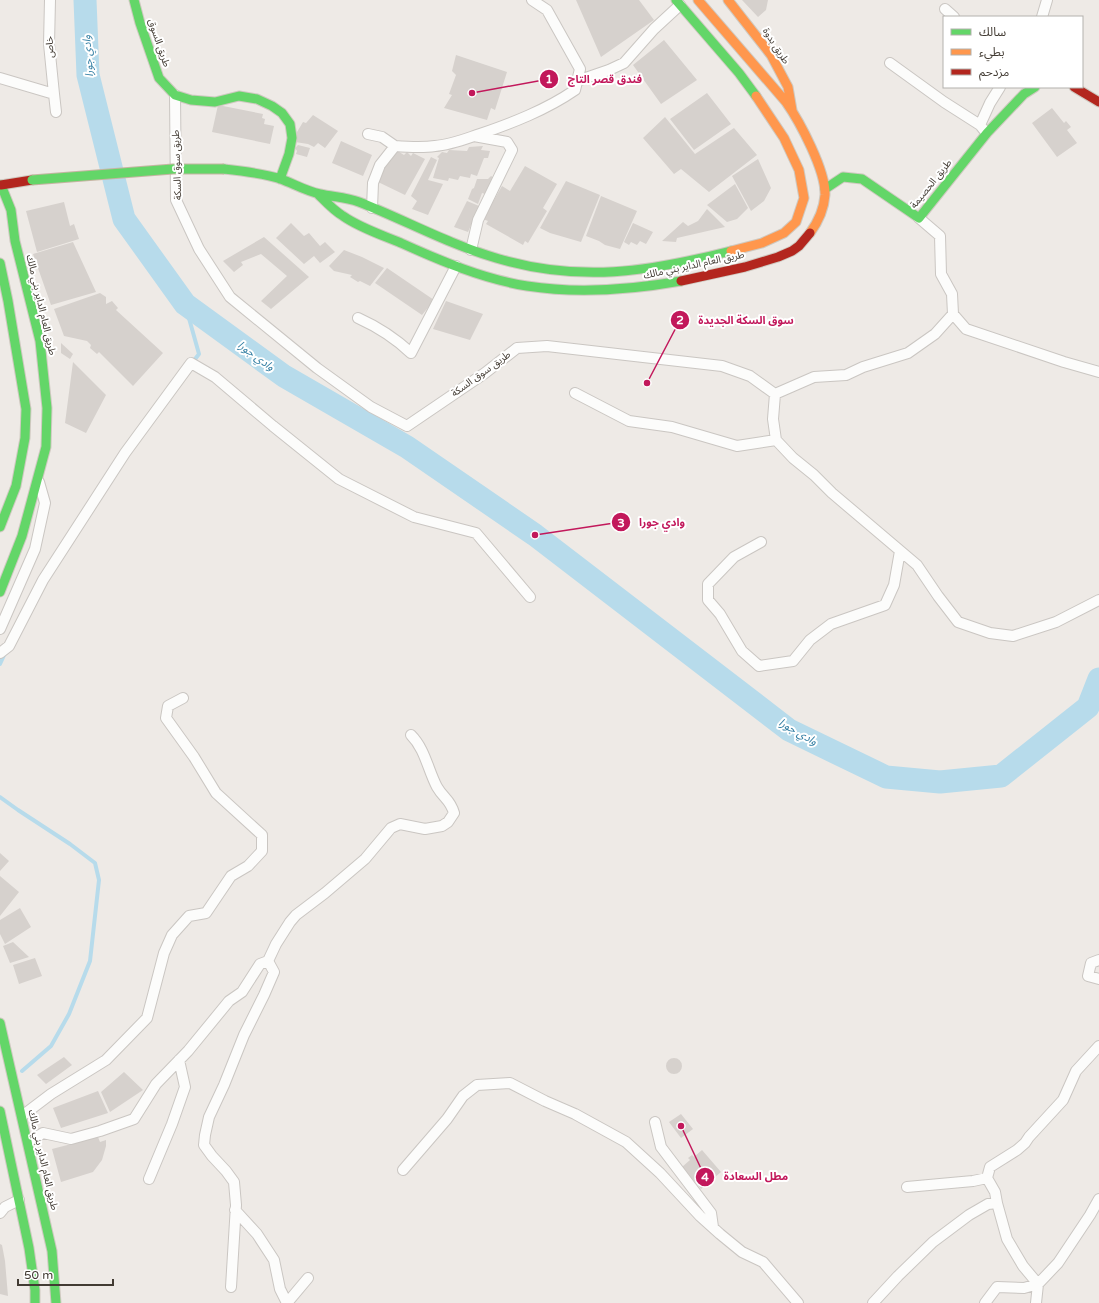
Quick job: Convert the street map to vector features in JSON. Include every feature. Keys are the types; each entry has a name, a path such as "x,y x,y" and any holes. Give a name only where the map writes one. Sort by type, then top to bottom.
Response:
{"main road":[{"name":"طريق السوق","path":"134,0 140,23 159,78 175,95"},
{"name":"طريق العام الداير بني مالك","path":"0,592 22,536 46,447 47,408 40,342 15,241 11,210 1,187 32,180 173,169 224,169 256,173 280,179 318,194 348,198 418,230 496,259 547,270 597,273 626,272 659,268 769,241 785,232 796,222 814,192 809,144 792,111 698,0"},
{"name":"طريق بدوة","path":"728,0 771,56 788,87 792,111"},
{"name":"طريق العام الداير بني مالك","path":"318,194 339,214 393,240 456,266 526,286 574,290 616,290 641,288 671,283 760,263 792,251 806,239 818,220 824,202 814,192 796,162 773,118 724,55 678,2"},
{"name":"طريق الحصيمة","path":"814,192 843,177 862,180 919,218 983,129 1024,94 1033,88"},
{"path":"1076,88 1099,102"},
{"path":"175,95 191,100 215,102 239,96 245,97 272,106 282,113 290,124 292,138 289,154 280,179"},
{"path":"0,263 26,408 25,438 16,486 0,527"},
{"name":"طريق العام الداير بني مالك","path":"0,1023 52,1251 56,1303"},
{"path":"0,1111 29,1248 35,1290 35,1303"}],"street":[{"name":"خاص","path":"50,0 49,44 56,112"},
{"path":"368,134 382,137 395,146 436,146 473,136 510,122 561,100 575,90 580,69 547,10 532,0"},
{"path":"1042,16 1047,0"},
{"path":"577,81 624,63 678,2"},
{"path":"945,9 953,16"},
{"path":"890,63 983,129 990,103 999,88"},
{"path":"0,78 54,94"},
{"name":"طريق سوق السكة","path":"175,95 176,200 199,250 230,298 317,368 371,407 407,426 517,348 547,346 722,366 750,376 774,394"},
{"path":"471,250 478,220 512,150 508,142 473,136"},
{"path":"372,208 373,183 380,165 395,146"},
{"path":"919,218 940,236 940,274 952,294 953,314 966,328 1064,362 1099,372"},
{"path":"358,318 376,326 397,340 411,353 456,266"},
{"path":"953,314 935,334 908,353 863,367 846,375 814,377 774,394 773,419 776,440 832,494 917,565 958,622 990,633 1012,636 1056,622 1099,600"},
{"path":"0,653 9,646 43,580 121,460 191,363 215,377 339,479 414,517 476,533 530,598"},
{"path":"575,393 629,421 672,427 737,446 776,440"},
{"path":"0,629 36,549 45,503 38,478"},
{"path":"761,542 734,557 708,584 708,600 720,614 742,651 759,666 793,661 810,640 832,624 885,605 894,585 900,551"},
{"path":"22,1116 51,1094 106,1060 147,1018 164,953 172,936 189,916 206,913 231,876 248,866 262,851 262,835 216,793 194,757 166,718 168,706 183,698"},
{"path":"28,1142 43,1133 71,1139 134,1119 156,1084 179,1060 229,1001 242,992 260,964 268,961 276,944 290,922 365,859 392,828 400,824 425,829 442,826 448,822 454,813 451,803 438,789 431,776 419,742 411,735"},
{"path":"1099,960 1091,963 1088,976 1099,979"},
{"path":"231,1287 235,1210 234,1182 204,1145 205,1134 209,1117 224,1086 244,1035 274,972 268,961"},
{"path":"1036,1303 1038,1284 1023,1266 1007,1239 995,1192 987,1178 990,1167 1025,1143 1063,1100 1076,1071 1099,1046"},
{"path":"149,1179 172,1124 185,1087 179,1060"},
{"path":"402,1170 447,1119 464,1096 477,1085 510,1083 545,1101 576,1114 626,1142 660,1173 700,1216 742,1252 762,1262 798,1303"},
{"path":"654,1122 661,1147 711,1213 713,1227"},
{"path":"907,1186 973,1181 987,1178"},
{"path":"985,1303 997,1286 1024,1288 1038,1284 1058,1263 1090,1215 1099,1198"},
{"path":"0,1213 5,1207 19,1200"},
{"path":"873,1303 898,1276 934,1242 969,1215 988,1204 997,1203"},
{"path":"235,1210 257,1234 274,1260 280,1289 287,1303 308,1278"}],"building":[{"path":"576,0 639,0 654,20 601,57"},
{"path":"742,0 768,0 766,10 758,17"},
{"path":"664,40 697,80 661,104 633,65"},
{"path":"456,55 507,72 495,110 491,108 487,120 444,108 452,95 449,94 456,75 452,71"},
{"path":"707,93 731,124 694,150 670,119"},
{"path":"218,105 263,114 262,118 265,119 264,124 274,126 270,144 212,132"},
{"path":"1052,108 1064,123 1066,121 1071,127 1067,130 1077,143 1057,157 1032,123"},
{"path":"313,115 338,131 325,148 318,143 314,147 308,144 295,142 297,132 303,122 306,123"},
{"path":"665,117 695,154 734,128 757,155 709,192 681,169 674,174 643,138"},
{"path":"341,141 372,155 363,176 332,163"},
{"path":"298,145 310,148 307,157 296,154 297,151 295,148"},
{"path":"483,146 481,150 490,151 488,158 484,158 477,176 471,174 470,178 460,176 458,180 449,178 448,181 433,178 439,158 437,157 442,152 447,153 449,150 467,151 469,147"},
{"path":"396,150 404,155 407,152 411,156 413,153 425,159 405,195 376,181"},
{"path":"431,157 437,160 428,180 443,184 428,215 412,209 417,201 411,196"},
{"path":"758,159 771,188 764,201 751,211 732,176"},
{"path":"525,166 557,184 543,208 547,211 528,243 525,241 523,245 486,224 488,221 483,219 502,186 510,191"},
{"path":"491,176 494,178 485,194 482,193 478,204 468,199 477,179 488,179"},
{"path":"566,181 600,195 581,242 550,233 540,228"},
{"path":"735,184 748,208 737,219 727,222 707,205"},
{"path":"601,196 637,211 620,249 605,245 586,236"},
{"path":"467,201 479,206 468,232 454,227"},
{"path":"64,202 70,226 74,224 79,239 37,252 26,211"},
{"path":"707,209 725,227 677,238 676,242 662,241 683,222 688,226 698,221"},
{"path":"291,223 304,236 309,233 320,246 325,242 335,252 320,263 314,256 304,264 276,238"},
{"path":"633,223 653,232 646,244 640,241 637,245 631,242 629,245 624,242"},
{"path":"264,237 309,277 271,309 261,301 287,276 261,254 241,262 243,265 234,272 223,261"},
{"path":"73,242 96,292 51,305 33,254"},
{"path":"344,250 384,268 370,286 360,281 358,282 350,277 352,275 334,271 329,266"},
{"path":"387,268 434,300 422,315 375,283"},
{"path":"100,293 106,297 106,304 112,301 118,308 116,310 163,353 133,386 99,352 97,354 90,348 91,345 87,341 64,336 54,309"},
{"path":"446,301 483,314 470,340 433,329"},
{"path":"61,343 73,354 70,359 61,353"},
{"path":"73,362 106,395 86,433 65,423"},
{"path":"0,853 9,861 0,871"},
{"path":"0,876 19,892 0,916"},
{"path":"20,908 31,927 5,944 0,934 0,920"},
{"path":"13,942 29,957 10,963 3,946"},
{"path":"35,958 42,976 19,984 13,965"},
{"path":"64,1057 72,1065 46,1084 37,1075"},
{"path":"674,1058 680,1060 682,1066 680,1072 674,1074 668,1072 666,1066 668,1060"},
{"path":"124,1072 143,1090 110,1112 101,1092"},
{"path":"98,1091 108,1113 61,1128 53,1108"},
{"path":"681,1114 693,1129 681,1138 669,1122"},
{"path":"98,1137 100,1142 106,1140 106,1146 102,1160 93,1172 61,1182 52,1149"},
{"path":"702,1150 721,1172 701,1189 682,1167 690,1160 688,1158 692,1155 694,1157"},
{"path":"0,1244 2,1245 5,1261 8,1296 0,1294"}],"waterway":[{"name":"وادي جورا","path":"85,0 88,75 124,219 185,304 284,376 407,447 535,535 789,730 886,777 940,782 1001,776 1088,707 1099,679"},
{"path":"185,304 199,354 192,363"},
{"path":"0,664 5,653"},
{"path":"0,797 70,844 95,863 99,880 90,961 69,1014 51,1046 22,1071"}],"traffic: fast":[{"path":"134,0 140,23 159,78 175,95 191,100 215,102 239,96 257,99 272,106 282,113 290,124 292,138 289,154 280,179"},
{"path":"676,0 739,73 756,96"},
{"path":"825,189 843,177 862,179 919,218 987,133 1024,94 1033,88"},
{"path":"32,180 173,169 224,169"},
{"path":"224,169 267,175 315,193 354,200 461,246 496,258 527,266 556,270 614,272 671,264 731,251"},
{"path":"0,592 22,536 46,447 47,408 40,341 15,241 11,210 1,185"},
{"path":"318,194 339,214 364,228 462,269 494,279 527,286 565,290 623,289 681,281"},
{"path":"0,263 8,301 26,409 25,438 16,486 0,527"},
{"path":"0,1023 52,1251 56,1303"},
{"path":"0,1111 29,1248 35,1290 35,1303"}],"traffic: slow":[{"path":"698,0 786,102 811,147 821,173 825,195 820,215 810,233"},
{"path":"728,0 771,55 788,87 792,110"},
{"path":"731,251 762,243 784,233 796,222 804,198 799,170 784,138 756,96"}],"traffic: jam":[{"path":"1076,88 1099,102"},
{"path":"1,185 32,180"},
{"path":"681,281 745,267 778,257 799,246 810,233"}],"place":[{"name":"فندق قصر التاج","path":"472,93"},
{"name":"سوق السكة الجديدة","path":"647,383"},
{"name":"وادي جورا","path":"535,535"},
{"name":"مطل السعادة","path":"681,1126"}]}
